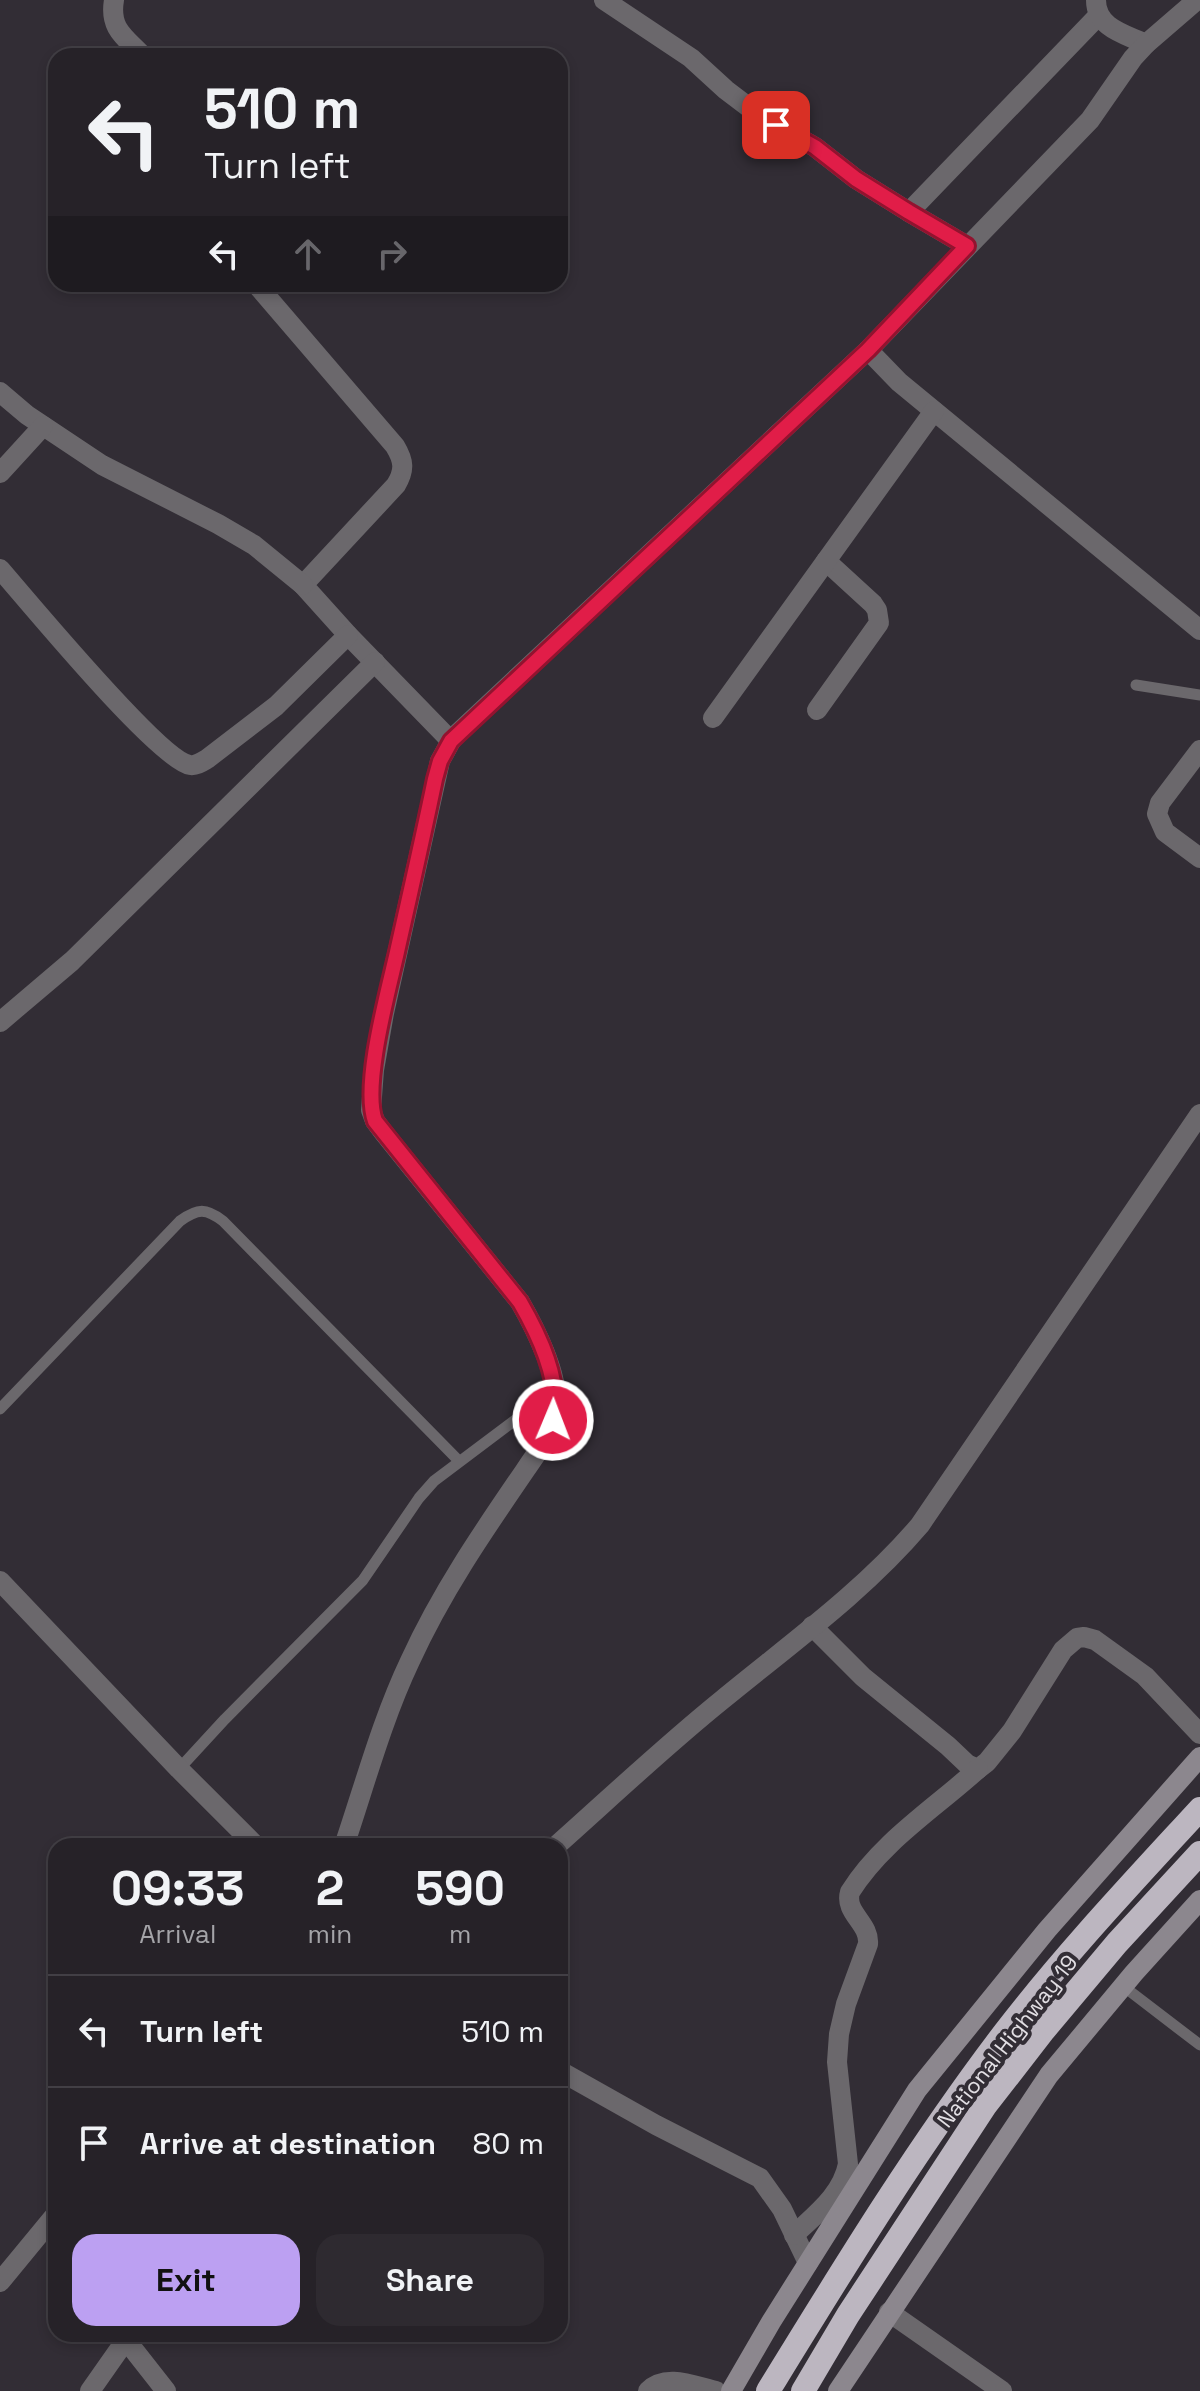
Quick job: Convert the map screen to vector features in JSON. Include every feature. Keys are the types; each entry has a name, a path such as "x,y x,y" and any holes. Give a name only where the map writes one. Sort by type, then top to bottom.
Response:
{"highway":[{"path":"768,2391 889,2195 1006,2030 1068,1955 1200,1809"},
{"name":"National Highway 19","path":"803,2391 848,2315 985,2106 1108,1954 1200,1853"}],"main road":[{"path":"731,2391 917,2090 1047,1930 1200,1757"},
{"path":"838,2391 1049,2075 1200,1900"}],"street":[{"path":"114,0 112,15 116,27 136,48"},
{"path":"604,0 691,58 759,115 815,147 856,179 967,246"},
{"path":"347,1838 411,1659 458,1569 541,1447 556,1406 556,1390 530,1320 520,1302 384,1133 371,1110 384,1013 440,761 451,741 868,350 1090,120 1146,44 1197,0"},
{"path":"909,212 1097,8 1106,25 1146,44"},
{"path":"263,292 395,446 403,463 403,474 396,485 303,585"},
{"path":"868,350 899,382 1200,630"},
{"path":"0,392 43,426 122,476 254,545 303,585 451,741"},
{"path":"713,718 934,411"},
{"path":"0,473 43,426"},
{"path":"817,710 879,623 873,604 826,561"},
{"path":"0,569 126,712 181,761 190,765 207,759 263,718 348,635"},
{"path":"0,1022 72,961 375,662"},
{"path":"1200,750 1160,803 1157,814 1165,832 1200,858"},
{"path":"565,1838 678,1736 885,1564 920,1525 1200,1114"},
{"path":"0,1581 248,1838"},
{"path":"812,1626 863,1677 967,1764 978,1769"},
{"path":"794,2235 846,2177 848,2164 837,2062 842,2020 869,1935 850,1907 850,1892 888,1847 987,1762 1012,1731 1063,1650 1077,1638 1095,1640 1145,1676 1200,1734"},
{"path":"568,2076 760,2178 782,2209 808,2263"},
{"path":"0,2282 48,2224"},
{"path":"889,2312 1002,2391"},
{"path":"90,2391 124,2342"},
{"path":"132,2342 166,2391"},
{"path":"648,2391 656,2383 675,2381 716,2391"}],"lane":[{"path":"1136,685 1200,695"},
{"path":"0,1409 180,1221 193,1212 210,1211 459,1461"},
{"path":"179,1769 363,1580 434,1481 556,1390"},
{"path":"1123,1986 1200,2045"}],"route":[{"path":"553,1420 556,1390 530,1320 520,1302 375,1121 371,1110 374,1070 435,779 451,741 868,350 967,246 856,179 815,147 776,125"}]}
